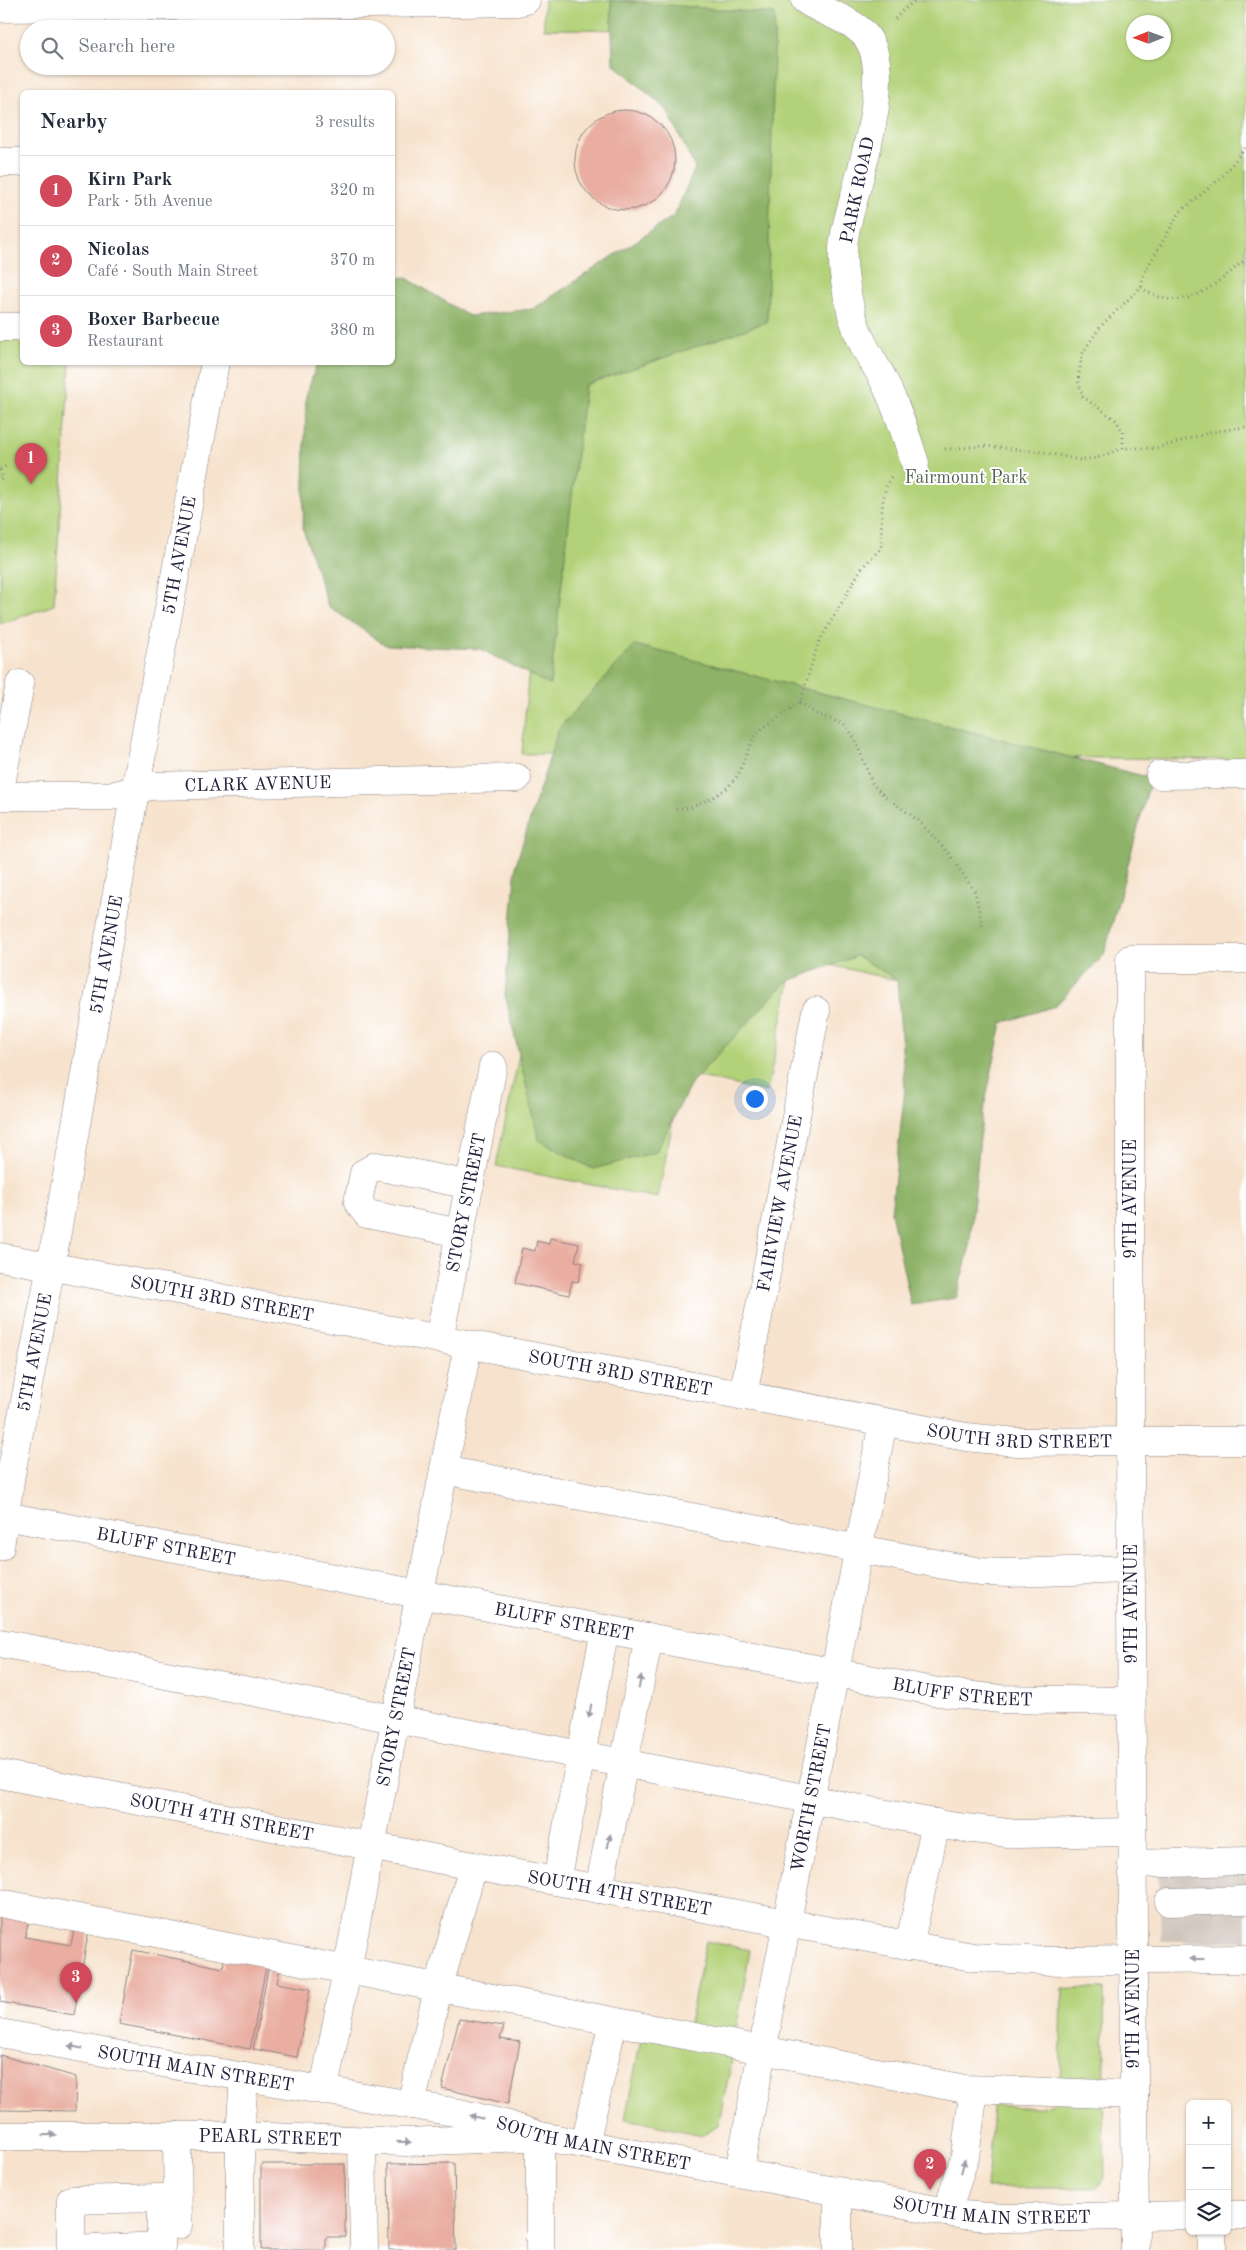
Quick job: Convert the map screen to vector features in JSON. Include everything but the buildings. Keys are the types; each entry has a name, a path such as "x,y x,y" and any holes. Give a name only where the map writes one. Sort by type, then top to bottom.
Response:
{"street":[{"name":"PARK ROAD","path":"805,0 864,34 874,50 879,71 876,100 846,229 843,258 851,312 864,345 885,383 903,425 904,469"},
{"path":"0,8 522,1"},
{"path":"0,162 20,162"},
{"path":"0,327 20,327"},
{"name":"5TH AVENUE","path":"0,1547 2,1516 51,1266 135,791 214,365"},
{"path":"0,790 20,684"},
{"path":"1160,774 1246,774"},
{"name":"CLARK AVENUE","path":"0,796 111,796 151,786 517,778"},
{"name":"9TH AVENUE","path":"1135,2250 1130,1569 1130,959 1246,959"},
{"name":"FAIRVIEW AVENUE","path":"743,1396 816,1012"},
{"name":"STORY STREET","path":"440,1339 493,1066"},
{"path":"460,1233 366,1214 358,1202 362,1180 364,1172 376,1166 470,1185"},
{"name":"SOUTH 3RD STREET","path":"0,1257 966,1437 1017,1442 1246,1441"},
{"name":"STORY STREET","path":"324,2089 468,1344"},
{"name":"WORTH STREET","path":"739,2172 884,1422"},
{"path":"444,1470 981,1572 1010,1573 1130,1569"},
{"name":"BLUFF STREET","path":"2,1516 938,1692 989,1698 1131,1701"},
{"path":"557,1881 605,1629"},
{"path":"599,1889 649,1637"},
{"path":"0,1643 936,1823 1016,1834 1132,1832"},
{"name":"SOUTH 4TH STREET","path":"0,1774 473,1866 973,1957 1010,1960 1246,1959"},
{"path":"909,1946 936,1823"},
{"path":"1132,1864 1246,1861"},
{"path":"411,2105 438,1989 473,1866"},
{"path":"1169,1902 1246,1900"},
{"path":"0,1903 438,1989 974,2090 1134,2095"},
{"path":"586,2144 613,2022"},
{"name":"SOUTH MAIN STREET","path":"0,2033 411,2105 506,2124 540,2136 838,2190 947,2212 1003,2218 1186,2215"},
{"path":"240,2250 240,2136 244,2077"},
{"path":"947,2212 965,2156 974,2090"},
{"name":"PEARL STREET","path":"0,2136 240,2136 362,2141 461,2142 540,2136"},
{"path":"177,2136 178,2250"},
{"path":"540,2136 540,2250"},
{"path":"362,2141 364,2250"},
{"path":"838,2190 838,2250"},
{"path":"1231,2215 1246,2215"},
{"path":"1212,2235 1212,2250"}],"path":[{"path":"896,19 902,10 916,0"},
{"path":"1123,448 1124,432 1116,420 1083,397 1078,381 1082,354 1100,327 1141,287 1144,273 1180,212 1222,177 1246,147"},
{"path":"1141,287 1153,296 1167,299 1201,295 1218,284 1246,258"},
{"path":"945,449 984,446 1042,452 1080,460 1097,458 1123,448 1157,448 1212,432 1246,427"},
{"path":"0,479 3,478 0,469 9,465"},
{"path":"676,809 691,807 727,788 738,775 750,743 759,731 800,702 818,644 861,569 881,548 883,497 886,484 904,469"},
{"path":"800,702 816,714 844,724 854,737 873,785 919,821 948,854 974,892 984,933"}],"shaded area":[{"path":"1246,1873 1246,1941 1161,1941 1159,1874"}],"green space":[{"name":"Fairmount Park","path":"544,0 1246,0 1246,760 965,756 926,987 795,957 767,1092 682,1073 658,1198 496,1166 575,785 574,754 522,754 553,360 746,305 743,31 544,29"},
{"path":"611,0 775,14 767,322 585,385 550,685 480,649 385,645 328,606 303,529 306,396 316,365 395,365 395,279 405,277 469,316 533,309 674,216 695,168 667,110 613,63"},
{"path":"0,337 20,337 20,365 70,365 54,605 0,624"},
{"path":"635,645 1151,778 1104,955 1055,1006 1002,1023 982,1117 969,1250 956,1298 911,1305 891,1212 905,1089 897,980 857,956 786,982 692,1082 656,1152 593,1169 539,1140 505,995 516,864 559,728"},
{"path":"706,1941 750,1950 735,2036 688,2028"},
{"path":"1062,1988 1104,1989 1105,2085 1060,2085"},
{"path":"642,2034 734,2051 718,2126 703,2135 625,2119"},
{"path":"1068,2098 1103,2098 1105,2178 1096,2188 987,2188 993,2105 1037,2108"}],"place":[{"name":"Kirn Park","path":"31,484"},
{"name":"Boxer Barbecue","path":"76,2003"},
{"name":"Nicolas","path":"930,2190"}]}
